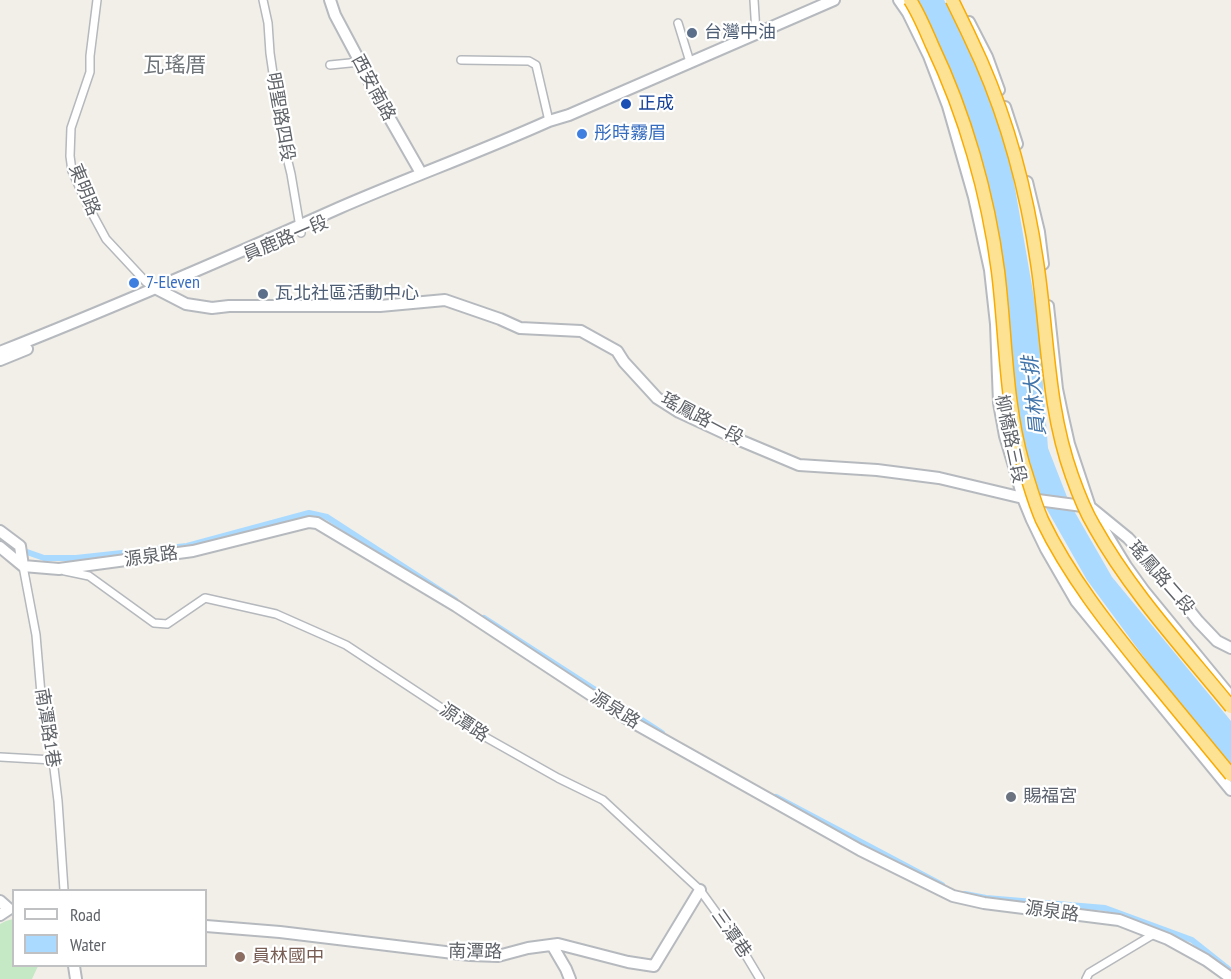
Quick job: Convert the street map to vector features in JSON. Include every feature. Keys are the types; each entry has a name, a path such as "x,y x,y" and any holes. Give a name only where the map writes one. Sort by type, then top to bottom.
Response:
{"highway":[{"path":"910,0 945,71 957,102 984,195 998,270 1010,401 1023,462 1041,518 1086,595 1107,624 1231,775"},
{"path":"952,0 995,96 1025,194 1038,265 1055,411 1073,478 1093,524 1120,568 1231,707"}],"street":[{"name":"東明路","path":"97,0 90,72 71,128 72,171 106,239 146,282 160,290"},
{"name":"明聖路四段","path":"263,0 268,23 275,87 283,120 283,141 300,229"},
{"name":"西安南路","path":"330,0 335,15 380,103 421,173"},
{"path":"754,0 756,33"},
{"name":"員鹿路一段","path":"0,360 300,229 421,173 569,115 834,0"},
{"name":"柳橋路三段","path":"899,0 929,56 948,106 974,197 990,270 996,324 999,403 1005,436 1023,498 1046,549 1076,601 1231,790"},
{"path":"958,0 987,57 1012,127 1030,195 1039,231 1060,405 1085,506 1144,591 1231,697"},
{"path":"678,22 690,62"},
{"path":"461,60 529,61 536,65 549,121"},
{"path":"330,65 360,62"},
{"name":"員鹿路一段","path":"300,229 555,125 569,115"},
{"name":"員鹿路一段","path":"0,352 160,290"},
{"name":"瑤鳳路一段","path":"160,290 186,304 212,308 380,306 446,300 520,328 581,331 617,351 657,398 679,412 799,465 877,470 939,478 1023,498 1085,506"},
{"name":"瑤鳳路二段","path":"1085,506 1128,538 1198,621 1217,641 1231,648"},
{"name":"源泉路","path":"23,566 59,569 193,552 309,522 317,523 456,606 632,722 860,850 932,886 953,896 984,903 1119,920 1168,939 1206,960 1231,978"},
{"path":"0,531 20,546 23,566"},
{"path":"0,548 23,566"},
{"name":"南潭路1巷","path":"23,566 36,635 41,694 53,760 64,889"},
{"name":"源潭路","path":"59,569 89,576 154,623 167,624 205,598 276,614 346,645 487,738 558,778 603,800 700,890"},
{"path":"0,757 53,760"},
{"name":"南潭路","path":"207,926 280,932 470,955 498,956 528,948 558,944 628,962 654,966 700,890"},
{"name":"三潭巷","path":"700,890 760,979"},
{"path":"0,901 6,910"},
{"path":"1086,979 1089,973 1154,934"},
{"path":"552,945 570,979"}],"green space":[{"path":"12,919 12,967 38,967 32,979 0,979 0,924"}],"water":[{"name":"員林大排","path":"918,0 944,0 979,65 1011,165 1038,321 1048,448 1069,502 1112,577 1231,721 1231,769 1191,721 1087,580 1041,499 1022,449 1003,269 979,152"}],"waterway":[{"path":"0,536 10,546 44,558 76,558 187,546 309,513 327,517 455,600"},
{"path":"484,618 662,733"},
{"path":"776,797 942,885"},
{"path":"965,894 986,898 1105,908 1192,940 1231,971"}],"place":[{"name":"台灣中油","path":"692,33"},
{"name":"正成","path":"626,104"},
{"name":"彤時霧眉","path":"582,134"},
{"name":"7-Eleven","path":"134,283"},
{"name":"瓦北社區活動中心","path":"263,294"},
{"name":"賜福宮","path":"1011,797"},
{"name":"員林國中","path":"240,957"}],"district":[{"name":"瓦瑤厝","path":"175,66"}]}
